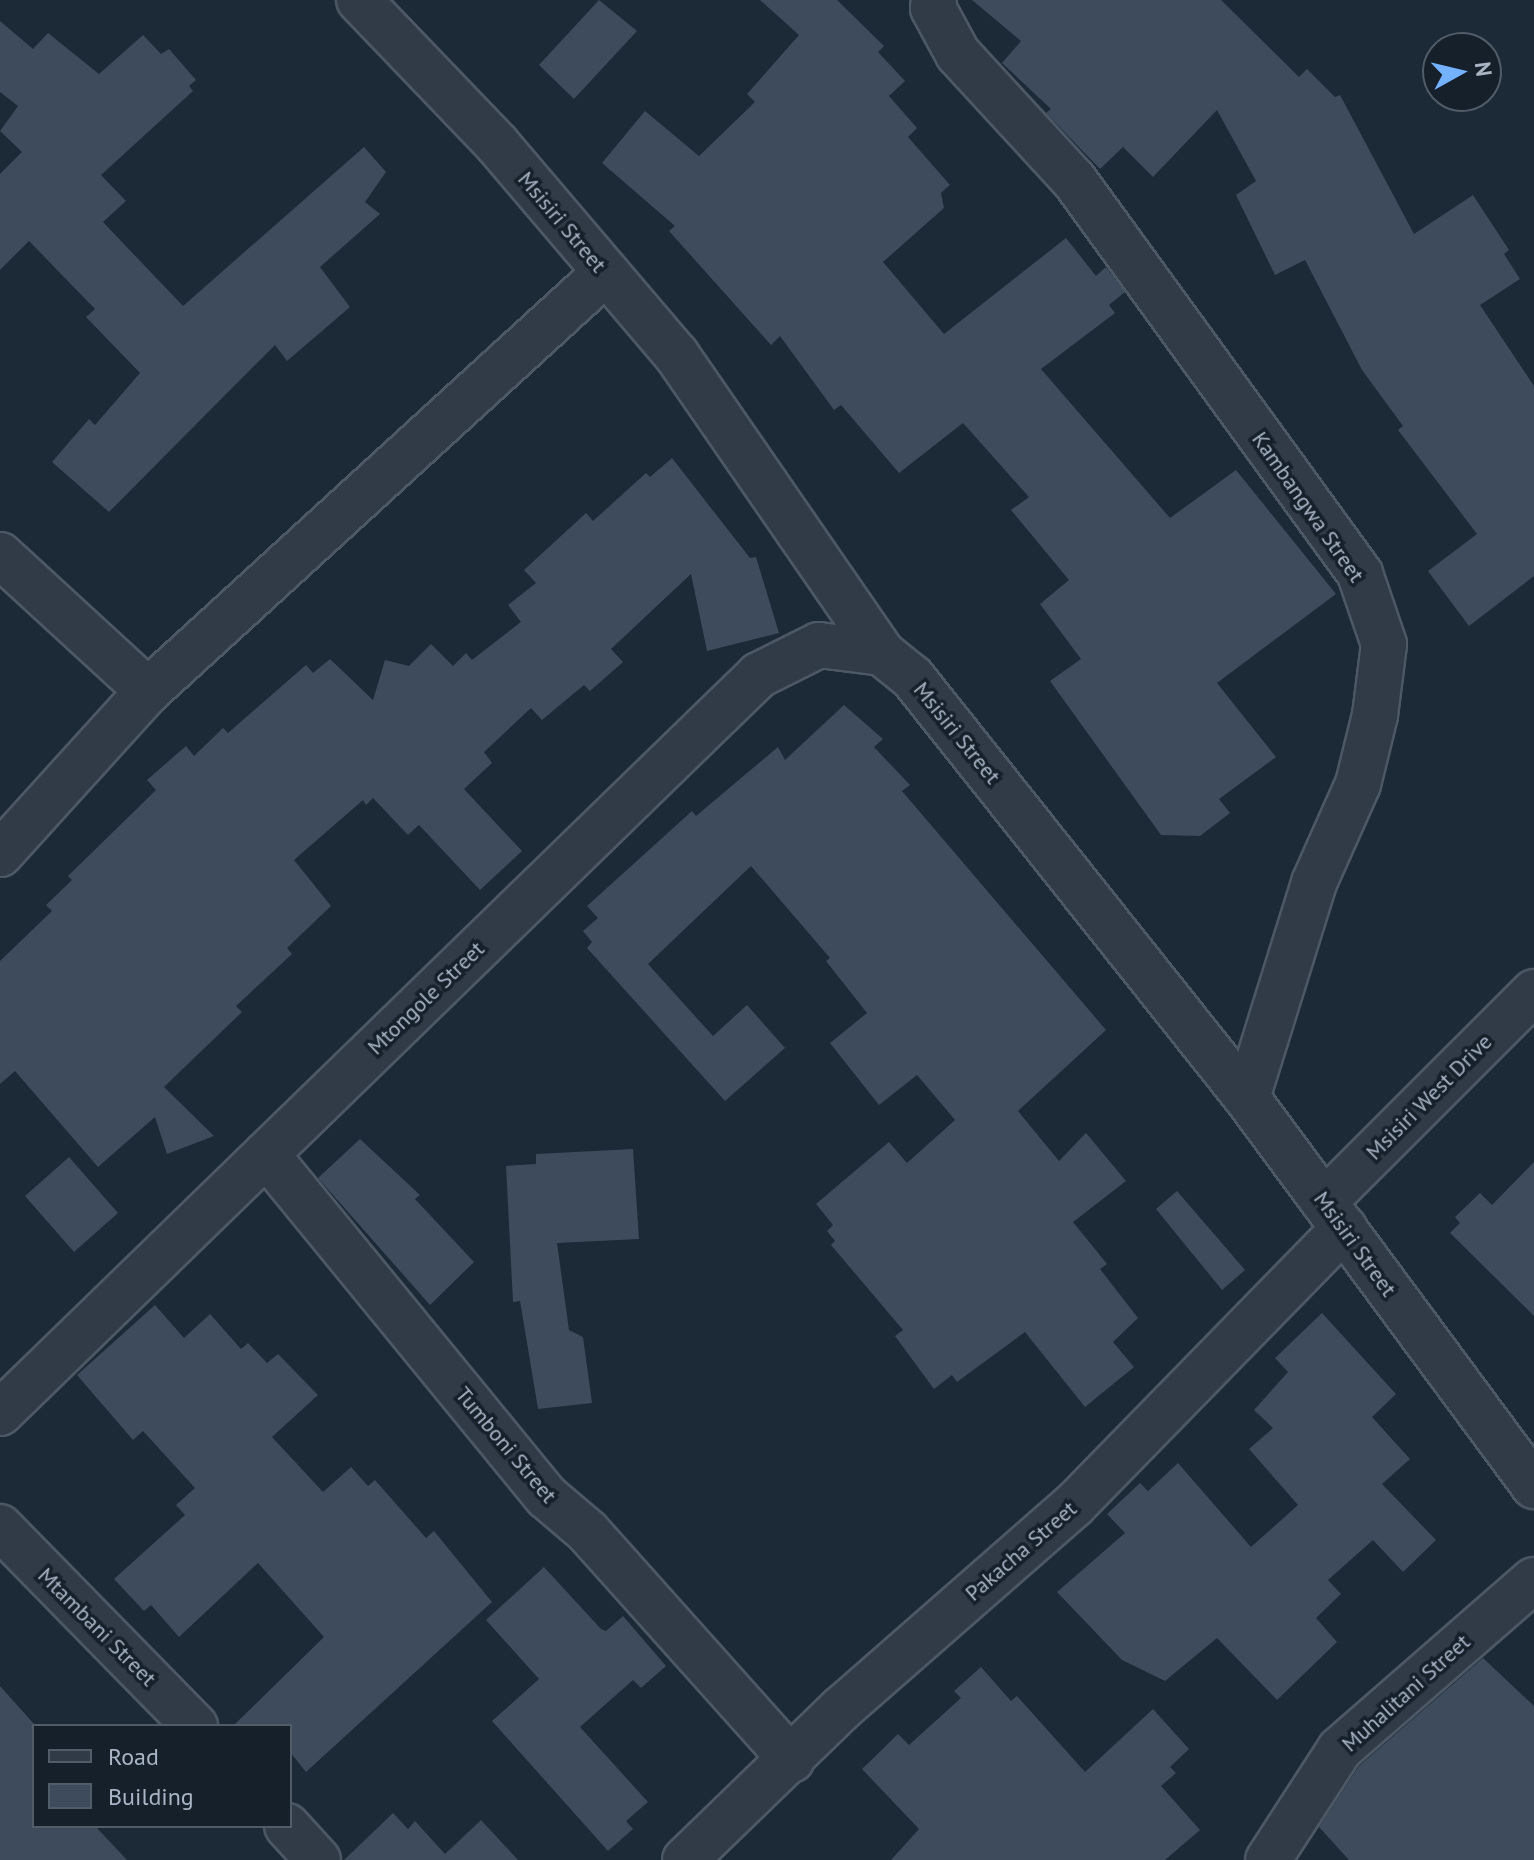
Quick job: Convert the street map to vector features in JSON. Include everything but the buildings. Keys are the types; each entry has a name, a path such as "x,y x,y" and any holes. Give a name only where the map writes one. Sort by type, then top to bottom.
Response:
{"street":[{"name":"Msisiri Street","path":"359,0 497,144 604,274 676,354 882,653 912,677 1247,1098 1534,1486"},
{"name":"Kambangwa Street","path":"934,0 933,8 958,54 1074,180 1360,574 1384,644 1375,715 1358,784 1314,883 1247,1098"},
{"path":"0,854 148,691 604,274"},
{"path":"0,555 148,691"},
{"name":"Mtongole Street","path":"0,1413 759,675 819,645 882,653"},
{"name":"Msisiri West Drive","path":"1334,1215 1534,992"},
{"name":"Tumboni Street","path":"266,1154 547,1497 587,1531 792,1760"},
{"name":"Pakacha Street","path":"685,1860 792,1760 842,1708 1074,1505 1334,1215"},
{"name":"Mtambani Street","path":"6,1546 193,1724"},
{"name":"Muhalitani Street","path":"1282,1853 1340,1749 1534,1580"},
{"path":"289,1828 318,1860"}]}
